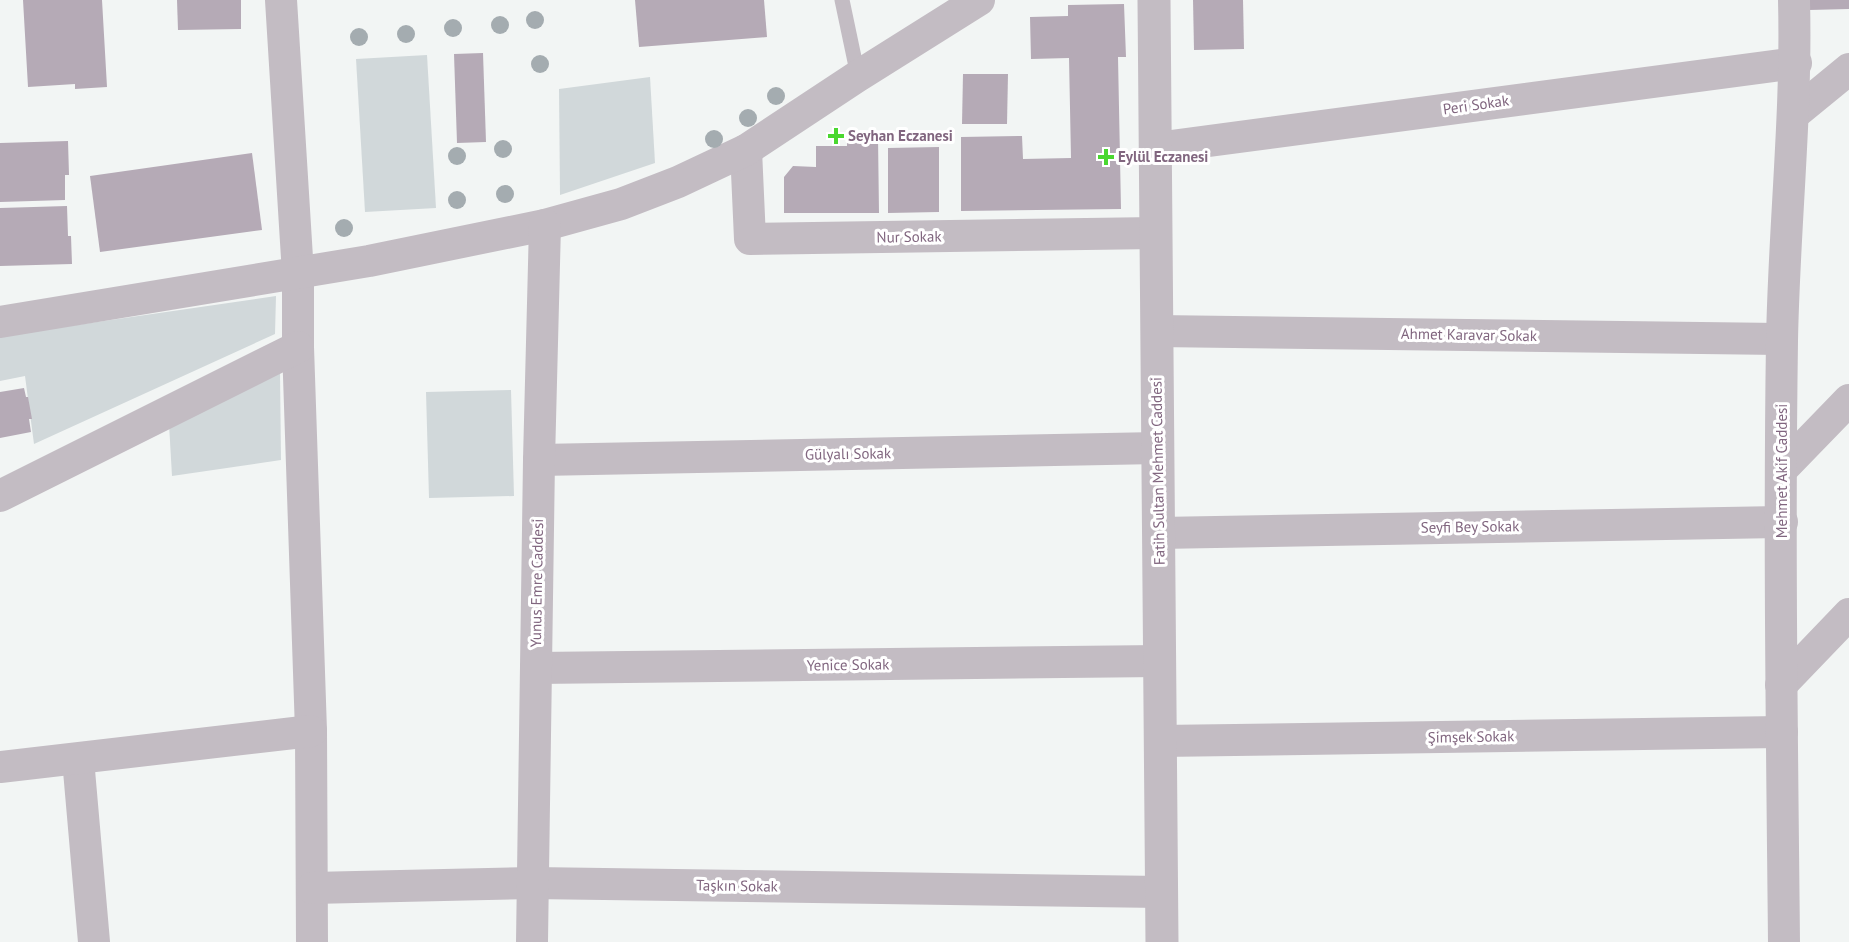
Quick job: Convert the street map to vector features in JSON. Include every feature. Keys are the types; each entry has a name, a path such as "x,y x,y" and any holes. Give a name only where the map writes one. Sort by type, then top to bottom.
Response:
{"street":[{"path":"281,0 298,274 298,347 311,731 312,942"},
{"path":"0,322 298,274 545,225 621,204 678,182 746,150 858,75 979,0"},
{"name":"Fatih Sultan Mehmet Caddesi","path":"1154,0 1162,942"},
{"name":"Mehmet Akif Caddesi","path":"1784,942 1781,685 1782,339 1796,63 1794,0"},
{"name":"Peri Sokak","path":"1156,148 1796,63"},
{"path":"1793,115 1849,69"},
{"name":"Nur Sokak","path":"746,150 750,239 1156,233"},
{"name":"Yunus Emre Caddesi","path":"532,942 545,225"},
{"name":"Ahmet Karavar Sokak","path":"1157,331 1782,339"},
{"path":"0,496 298,347"},
{"path":"1782,470 1849,400"},
{"name":"Gülyalı Sokak","path":"539,460 1158,448"},
{"name":"Seyfi Bey Sokak","path":"1159,533 1782,522"},
{"path":"1781,685 1849,614"},
{"name":"Yenice Sokak","path":"536,668 1160,662"},
{"path":"0,767 311,731"},
{"name":"Şimşek Sokak","path":"1160,741 1782,732"},
{"path":"78,759 94,942"},
{"name":"Taşkın Sokak","path":"312,888 533,883 1161,892"}],"lane":[{"path":"842,0 858,75"}],"shaded area":[{"path":"427,55 436,208 365,212 356,59"},
{"path":"650,77 655,163 560,195 559,89"},
{"path":"276,296 275,334 34,444 25,376 0,381 0,336"},
{"path":"280,372 281,460 172,476 169,424"},
{"path":"511,390 514,496 429,498 426,392"}],"building":[{"path":"23,0 102,0 107,87 75,89 75,84 28,87"},
{"path":"177,0 241,0 241,29 178,30"},
{"path":"635,0 764,0 767,37 639,47"},
{"path":"1193,0 1243,0 1244,49 1194,50"},
{"path":"1809,0 1849,0 1849,9 1809,10"},
{"path":"1124,4 1126,57 1118,57 1121,209 961,211 961,137 1022,136 1023,159 1071,158 1069,58 1031,59 1030,17 1068,16 1068,5"},
{"path":"483,53 486,142 457,143 454,54"},
{"path":"963,74 1008,74 1007,124 962,124"},
{"path":"878,137 879,213 784,213 784,177 793,166 816,167 816,146 847,146 847,138"},
{"path":"68,141 69,175 65,175 65,200 0,202 0,143"},
{"path":"939,147 939,212 888,213 888,148"},
{"path":"252,153 262,230 100,252 90,176"},
{"path":"67,206 72,264 0,266 0,208"},
{"path":"24,388 32,419 29,419 31,432 0,438 0,392"}],"place":[{"name":"Seyhan Eczanesi","path":"836,136"},
{"name":"Eylül Eczanesi","path":"1106,157"}]}
